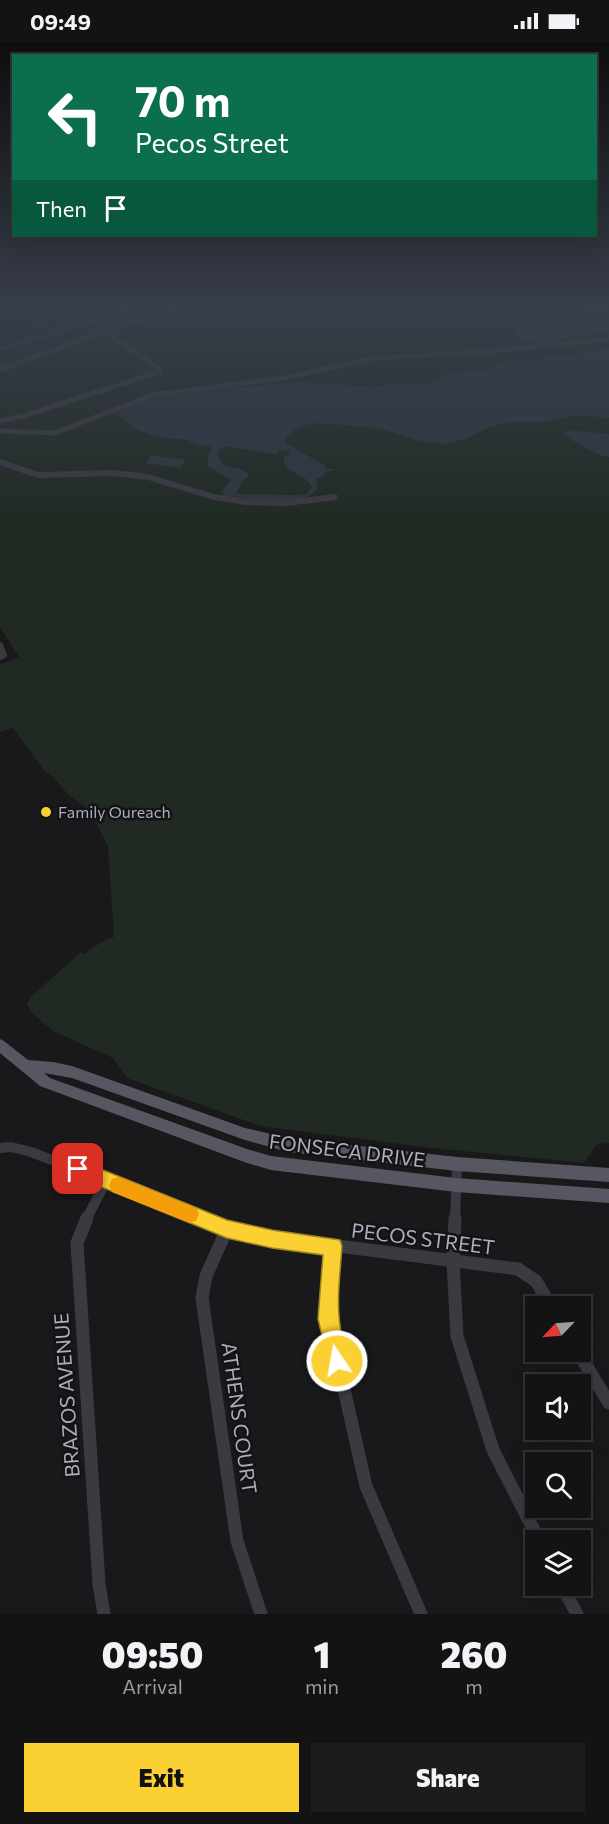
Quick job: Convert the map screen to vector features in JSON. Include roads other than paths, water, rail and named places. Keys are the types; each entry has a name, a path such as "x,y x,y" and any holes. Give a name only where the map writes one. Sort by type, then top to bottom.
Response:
{"main road":[{"name":"FONSECA DRIVE","path":"0,1045 45,1082 255,1158 292,1167 456,1185 609,1196"},
{"name":"FONSECA DRIVE","path":"28,1066 72,1072 245,1134 279,1143 457,1164 609,1175"}],"street":[{"path":"2,419 23,416 136,379"},
{"path":"0,431 30,433 63,431 131,401 174,390 271,379"},
{"path":"23,416 20,426 30,433"},
{"path":"0,462 38,475 113,473 148,477 214,497 246,502 286,503 335,497"},
{"path":"0,645 4,655 0,657"},
{"name":"PECOS STREET","path":"0,1148 11,1147 25,1150 227,1229 272,1239 518,1269 531,1277 544,1296"},
{"path":"457,1164 453,1261 457,1336 493,1450 534,1530"},
{"name":"BRAZOS AVENUE","path":"104,1614 99,1584 77,1243 79,1233 106,1181"},
{"name":"ATHENS COURT","path":"227,1229 206,1276 202,1298 237,1541 261,1614"},
{"path":"333,1246 328,1319 360,1465 374,1507 421,1614"},
{"path":"584,1362 609,1404"},
{"path":"567,1596 577,1614"}],"place":[{"name":"Family Oureach","path":"46,812"}]}
